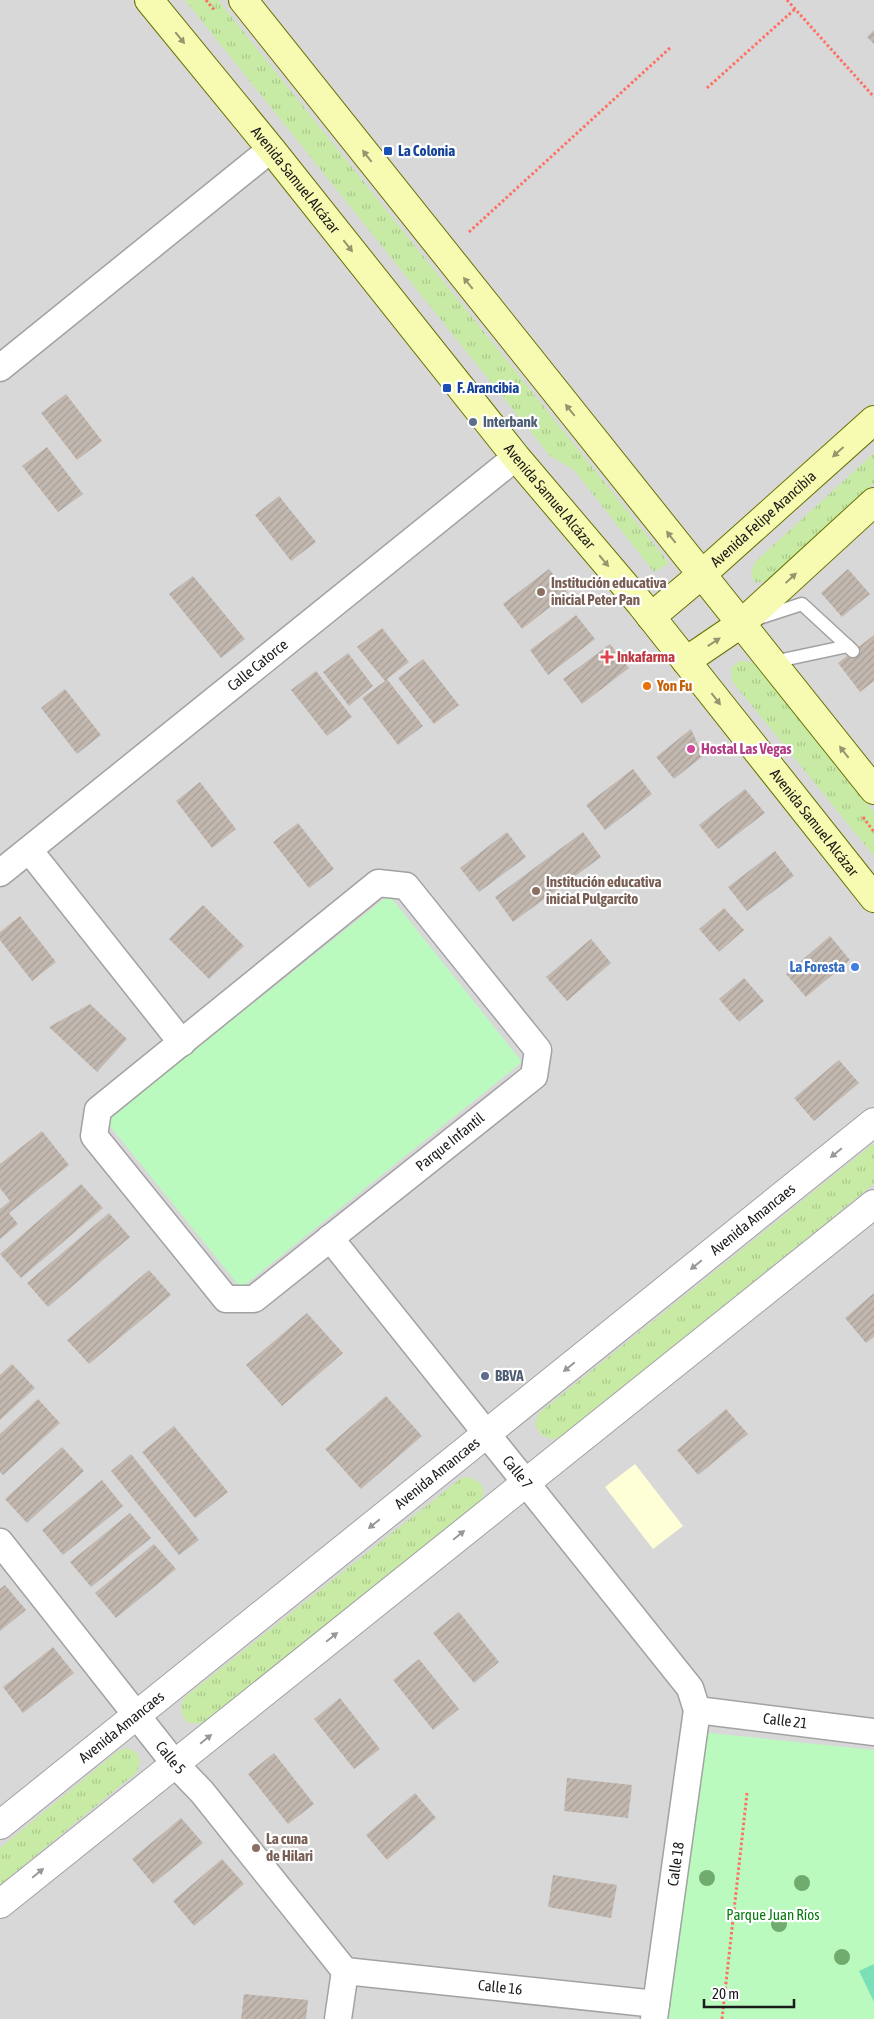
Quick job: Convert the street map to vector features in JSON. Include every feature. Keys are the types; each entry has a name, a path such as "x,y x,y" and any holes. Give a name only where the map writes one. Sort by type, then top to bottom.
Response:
{"main road":[{"name":"Avenida Samuel Alcázar","path":"149,0 271,149 516,457 651,617 874,898"},
{"path":"243,0 874,790"},
{"name":"Avenida Felipe Arancibia","path":"651,617 702,575 874,420"},
{"path":"686,661 742,623 874,502"}],"street":[{"path":"0,368 271,149"},
{"name":"Calle Catorce","path":"0,873 516,457"},
{"path":"29,850 182,1042"},
{"name":"Parque Infantil","path":"378,884 406,886 538,1050 534,1076 254,1299 226,1299 94,1136 98,1110 182,1042 378,884"},
{"name":"Avenida Amancaes","path":"0,1825 874,1122"},
{"path":"0,1904 525,1482 869,1213"},
{"name":"Calle 7","path":"330,1238 690,1688 697,1710"},
{"name":"Calle 5","path":"0,1542 174,1764 202,1792 345,1971"},
{"name":"Calle 21","path":"697,1710 874,1732"},
{"name":"Calle 18","path":"655,2011 697,1710"},
{"path":"338,2019 345,1971"},
{"name":"Calle 16","path":"345,1971 655,2011"}],"lane":[{"path":"742,623 802,604 850,649 773,662"}],"path":[{"path":"788,0 874,97"},
{"path":"707,88 795,9"},
{"path":"469,232 671,47"},
{"path":"722,2019 747,1793"}],"shaded area":[{"path":"0,0 874,0 874,2019 0,2019"},
{"path":"635,1464 683,1526 653,1549 605,1487"}],"green space":[{"path":"185,0 218,0 669,563 654,572 574,470 550,456"},
{"path":"874,453 874,483 770,580 755,583 751,574 755,562"},
{"path":"738,662 755,663 874,812 874,856 732,681 731,668"},
{"path":"389,895 522,1062 241,1288 106,1121"},
{"path":"874,1143 874,1184 560,1437 552,1439 541,1435 535,1424 539,1413"},
{"path":"468,1477 481,1484 483,1488 483,1495 478,1505 206,1721 198,1724 187,1722 181,1710 185,1697 460,1479"},
{"name":"Parque Juan Ríos","path":"700,1732 874,1750 874,2019 660,2019"},
{"path":"127,1748 137,1753 140,1761 137,1772 0,1885 0,1848 118,1751"},
{"path":"874,1964 874,2002 859,1971"}],"building":[{"path":"874,30 874,44 867,37"},
{"path":"66,394 102,441 77,460 41,413"},
{"path":"47,447 83,494 58,512 22,466"},
{"path":"279,496 316,542 291,561 255,515"},
{"path":"549,569 568,593 522,629 503,604"},
{"path":"848,569 870,594 842,617 821,593"},
{"path":"193,576 245,639 221,658 169,594"},
{"path":"576,615 595,639 548,675 530,650"},
{"path":"382,628 409,662 387,679 423,726 398,745 362,698 385,681 357,647"},
{"path":"874,635 874,681 860,692 838,663"},
{"path":"610,644 629,668 582,704 563,679"},
{"path":"348,653 373,686 349,706 323,672"},
{"path":"423,659 459,705 434,724 398,678"},
{"path":"316,671 352,717 327,736 291,690"},
{"path":"65,689 101,735 77,754 41,708"},
{"path":"691,729 703,756 674,779 656,757"},
{"path":"633,769 652,794 605,830 586,805"},
{"path":"200,782 236,829 212,848 176,801"},
{"path":"745,789 765,813 718,849 699,825"},
{"path":"298,823 334,869 309,888 273,842"},
{"path":"507,832 526,857 479,892 460,868"},
{"path":"583,832 601,857 513,922 495,897"},
{"path":"775,851 794,876 747,911 728,887"},
{"path":"203,905 244,946 209,979 169,939"},
{"path":"724,908 744,930 719,952 699,929"},
{"path":"20,916 56,962 32,981 0,940 0,932"},
{"path":"830,936 850,960 806,997 786,974"},
{"path":"591,939 611,963 567,1001 546,977"},
{"path":"744,978 764,1001 739,1022 719,999"},
{"path":"90,1004 127,1039 97,1072 49,1027"},
{"path":"839,1060 859,1083 814,1121 794,1098"},
{"path":"42,1131 69,1165 9,1213 18,1224 0,1239 0,1209 10,1201 0,1188 0,1164"},
{"path":"81,1184 103,1208 21,1278 0,1254"},
{"path":"109,1213 130,1237 48,1307 27,1283"},
{"path":"149,1270 171,1295 89,1364 67,1340"},
{"path":"874,1293 874,1337 866,1343 845,1318"},
{"path":"307,1313 343,1353 282,1406 246,1365"},
{"path":"12,1364 35,1388 0,1420 0,1375"},
{"path":"386,1396 422,1436 361,1489 325,1449"},
{"path":"38,1399 60,1423 3,1475 0,1472 0,1434"},
{"path":"726,1409 748,1434 698,1475 677,1450"},
{"path":"174,1426 228,1492 195,1518 142,1452"},
{"path":"62,1447 84,1471 27,1523 5,1499"},
{"path":"131,1454 199,1540 179,1555 111,1471"},
{"path":"102,1480 123,1506 63,1555 42,1530"},
{"path":"130,1513 151,1538 91,1587 70,1562"},
{"path":"154,1544 176,1569 116,1618 95,1593"},
{"path":"5,1585 26,1610 0,1631 0,1589"},
{"path":"459,1612 499,1662 474,1683 433,1633"},
{"path":"53,1647 74,1673 23,1713 3,1687"},
{"path":"419,1659 459,1709 433,1730 393,1680"},
{"path":"340,1698 380,1749 354,1769 314,1719"},
{"path":"274,1753 314,1804 288,1824 248,1774"},
{"path":"567,1778 632,1785 628,1818 564,1811"},
{"path":"415,1793 436,1818 387,1860 366,1835"},
{"path":"181,1818 203,1843 153,1884 132,1859"},
{"path":"222,1859 244,1884 194,1926 173,1901"},
{"path":"553,1875 617,1885 611,1918 548,1907"},
{"path":"244,1994 308,2000 306,2019 241,2019"}],"place":[{"name":"La Colonia","path":"388,151"},
{"name":"F. Arancibia","path":"447,388"},
{"name":"Interbank","path":"473,422"},
{"name":"Institución educativa inicial Peter Pan","path":"541,592"},
{"name":"Inkafarma","path":"607,657"},
{"name":"Yon Fu","path":"647,686"},
{"name":"Hostal Las Vegas","path":"691,749"},
{"name":"Institución educativa inicial Pulgarcito","path":"536,891"},
{"name":"La Foresta","path":"855,967"},
{"name":"BBVA","path":"485,1376"},
{"name":"La cuna de Hilari","path":"256,1848"}]}
